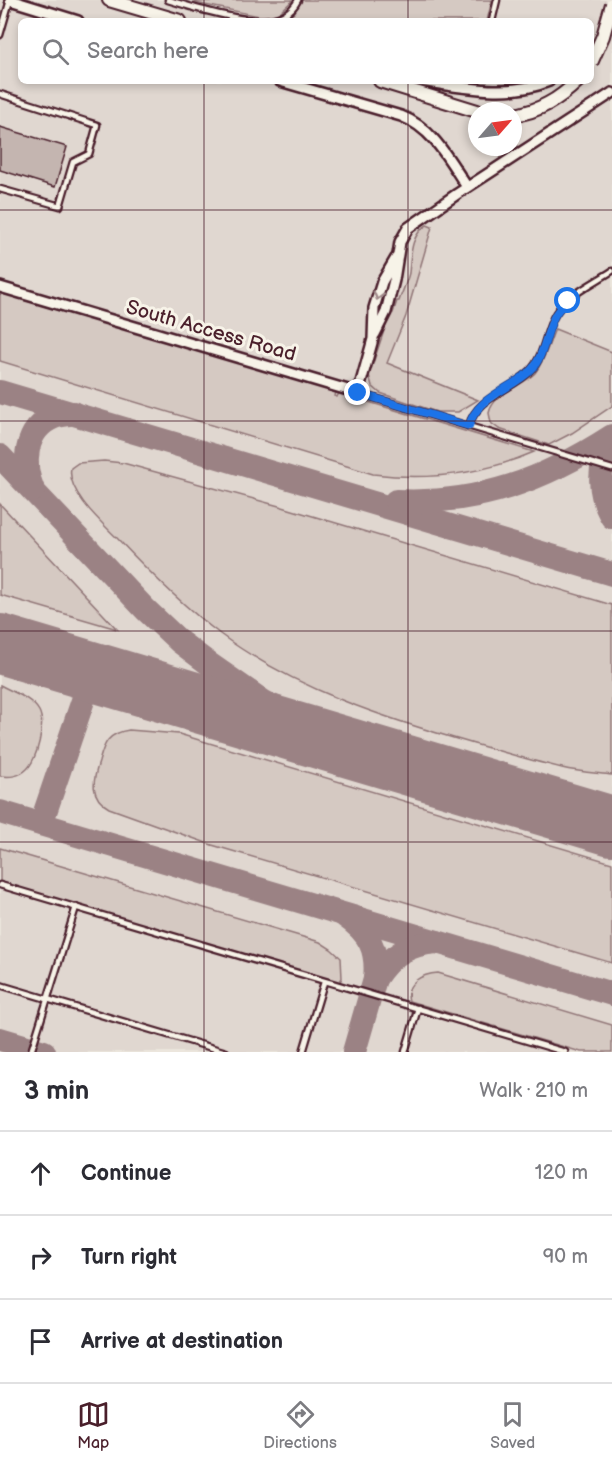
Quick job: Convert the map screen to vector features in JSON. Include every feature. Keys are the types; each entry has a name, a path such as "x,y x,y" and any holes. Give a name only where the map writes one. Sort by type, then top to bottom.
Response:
{"street":[{"path":"10,0 68,18"},
{"path":"109,0 170,18"},
{"path":"594,56 603,36 612,4"},
{"path":"290,84 401,116 419,125 433,138 467,187"},
{"path":"390,84 468,108"},
{"path":"448,84 504,90 525,89 540,84"},
{"path":"522,113 554,101 574,84"},
{"path":"358,393 373,339 386,312 394,280 396,258 403,234 408,228 612,93"},
{"name":"South Access Road","path":"0,287 358,393"}],"lane":[{"path":"0,35 10,0"},
{"path":"168,0 231,18"},
{"path":"276,18 285,15 298,0"},
{"path":"493,18 497,0"},
{"path":"194,8 250,18"},
{"path":"0,94 97,125 88,154 73,162 60,206 1,190 0,198"},
{"path":"469,426 471,417 489,399 520,379 535,365 556,312 612,271"},
{"path":"358,393 612,469"},
{"path":"0,885 565,1052"},
{"path":"31,1052 76,907"},
{"path":"303,1052 324,982"},
{"path":"0,985 226,1052"},
{"path":"405,1052 418,1008"}],"shaded area":[{"path":"0,0 612,0 612,1052 0,1052"},
{"path":"229,0 293,0 279,13 264,17 195,3"},
{"path":"302,0 492,0 488,18 286,18 294,13"},
{"path":"427,225 432,227 406,316 387,363 478,400 458,412 437,412 380,393 372,386 369,375 390,313 393,313 407,280 414,240 421,229"},
{"path":"0,293 336,392 337,397 339,393 534,452 495,466 455,474 415,477 373,474 0,361"},
{"path":"555,329 612,352 612,406 572,433 549,445 499,429 491,423 489,413 496,400 535,373"},
{"path":"104,461 123,463 279,506 612,605 612,775 551,765 375,713 310,686 249,653 220,634 180,600 86,506 74,487 71,468 78,463"},
{"path":"0,504 117,629 0,595"},
{"path":"0,685 32,702 41,717 41,732 34,758 27,769 14,776 0,776"},
{"path":"129,730 179,734 612,863 612,963 212,845 109,808 98,799 95,793 94,782 97,769 103,748 108,740 118,733"},
{"path":"0,848 320,942 341,958 342,978 339,983 0,885"},
{"path":"438,973 612,1025 612,1052 581,1052 409,1001 409,989 416,980"}],"building":[{"path":"0,127 67,147 55,187 0,170"}],"taxiway":[{"path":"0,392 612,574"},
{"path":"33,490 27,470 31,439 44,423 54,417 73,413"},
{"path":"396,501 455,499 509,486 561,465 612,436"},
{"path":"612,443 604,461 601,480 604,499 612,517"},
{"path":"0,456 146,610 180,642 264,702 345,742 473,784"},
{"path":"41,824 93,671"},
{"path":"553,808 566,812 612,817"},
{"path":"0,812 612,994"},
{"path":"345,916 354,922 366,936 373,951 376,969 354,1052"},
{"path":"375,979 387,963 401,952 418,945 437,942"},
{"path":"0,1039 44,1052"}],"runway":[{"path":"0,644 612,826"}],"route":[{"path":"358,393 469,426 471,417 489,399 530,372 535,365 556,312 568,301"}]}
